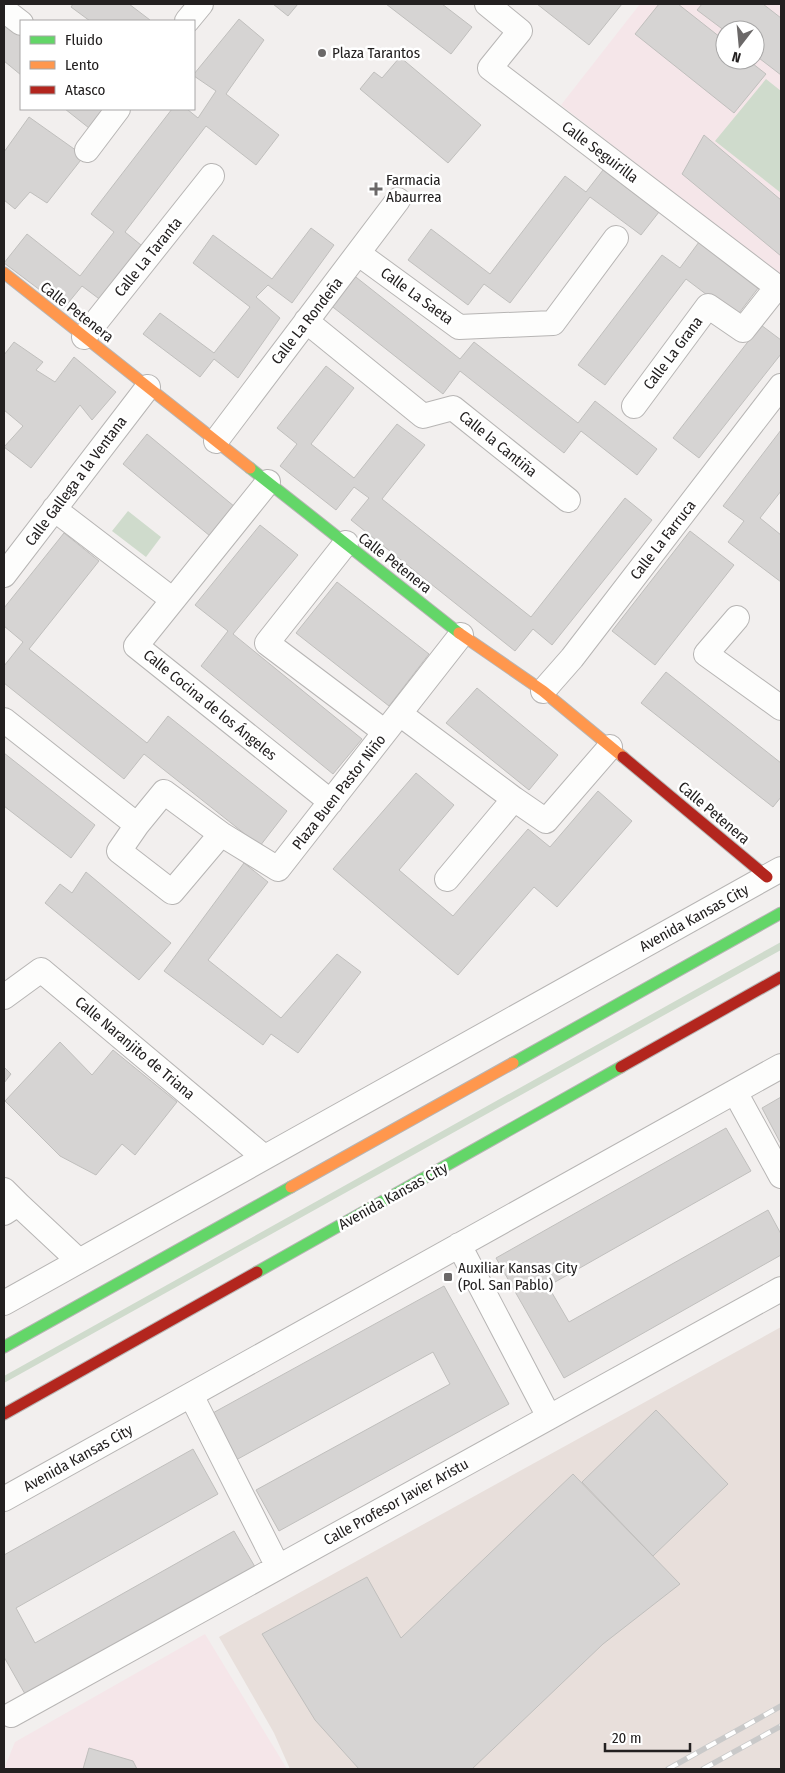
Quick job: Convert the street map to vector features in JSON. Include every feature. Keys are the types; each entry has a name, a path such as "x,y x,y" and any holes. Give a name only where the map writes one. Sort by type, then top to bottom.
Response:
{"main road":[{"name":"Calle Petenera","path":"6,278 148,387 461,635 542,692 610,747 774,873"},
{"path":"4,1346 781,913"},
{"name":"Avenida Kansas City","path":"4,1414 781,977"}],"street":[{"path":"188,20 201,4"},
{"name":"Calle Seguirilla","path":"486,4 520,31 490,68 779,288"},
{"path":"4,10 20,22"},
{"path":"87,150 117,110"},
{"name":"Calle La Taranta","path":"84,337 212,176"},
{"name":"Calle La Rondeña","path":"216,441 398,200"},
{"name":"Calle La Saeta","path":"359,254 459,327 553,323 616,238"},
{"name":"Calle La Grana","path":"634,406 708,306 743,330 779,288"},
{"name":"Calle la Cantiña","path":"306,321 423,416 453,408 568,500"},
{"name":"Calle La Farruca","path":"542,692 572,658 781,386"},
{"name":"Calle Gallega a la Ventana","path":"8,561 54,509 148,387"},
{"name":"Calle Cocina de los Ángeles","path":"268,482 136,646 331,802"},
{"path":"54,509 173,600"},
{"path":"346,543 267,643 514,798 546,821 610,747"},
{"path":"737,618 706,654 781,708"},
{"name":"Plaza Buen Pastor Niño","path":"221,834 278,869 461,635"},
{"path":"4,720 136,825"},
{"path":"164,792 221,834 172,892 119,851 136,825 164,792"},
{"path":"447,879 514,798"},
{"name":"Avenida Kansas City","path":"4,1303 774,873"},
{"name":"Calle Naranjito de Triana","path":"4,997 41,970 264,1157"},
{"name":"Avenida Kansas City","path":"4,1499 781,1066"},
{"path":"735,1092 781,1176"},
{"path":"9,1202 79,1262"},
{"path":"459,1246 549,1417"},
{"name":"Calle Profesor Javier Aristu","path":"6,1715 781,1289"},
{"path":"191,1395 278,1567"}],"shaded area":[{"path":"640,4 781,4 781,276 561,105"},
{"path":"781,1327 781,1769 290,1769 274,1733 219,1637"},
{"path":"205,1634 287,1769 4,1769 15,1742"}],"green space":[{"path":"766,79 781,91 781,193 715,141"},
{"path":"128,511 161,537 146,557 112,531"},
{"path":"781,942 781,950 4,1383 4,1376"}],"building":[{"path":"73,4 129,4 150,20 89,20 71,7"},
{"path":"273,4 298,4 288,16"},
{"path":"386,4 442,4 472,27 451,54"},
{"path":"537,4 622,4 589,45"},
{"path":"659,4 678,4 715,33 715,70 761,70 766,74 734,113 635,34"},
{"path":"702,4 763,4 781,18 781,75 765,63 765,20 715,20 715,24 697,10"},
{"path":"4,17 20,30 20,74 4,61"},
{"path":"239,19 264,40 226,94 279,135 256,165 206,126 125,232 141,245 102,301 82,286 64,308 4,263 27,234 80,276 114,232 91,214 171,110 188,110 198,118 216,91 195,77 195,73"},
{"path":"400,57 481,125 448,163 360,89 374,72 382,78"},
{"path":"66,110 103,110 89,128"},
{"path":"29,117 84,156 47,203 30,192 15,209 4,200 4,152"},
{"path":"704,135 781,200 781,256 682,174"},
{"path":"603,170 659,212 641,235 590,197 510,303 484,284 468,305 408,260 431,229 490,274 565,176 586,192"},
{"path":"311,228 334,245 292,303 268,285 256,297 280,318 238,378 214,359 200,377 143,334 160,313 214,353 250,307 193,263 213,235 272,279"},
{"path":"699,242 759,287 736,317 686,279 605,385 578,365 662,255 680,268"},
{"path":"352,274 460,359 474,342 578,423 595,401 657,449 637,475 581,431 564,453 460,371 443,394 329,304"},
{"path":"761,325 781,340 781,354 699,458 673,438"},
{"path":"14,342 43,362 36,370 55,382 74,357 116,392 92,420 80,405 31,468 4,447 23,426 4,410 4,355"},
{"path":"326,366 354,388 311,444 354,478 397,424 425,445 382,499 531,617 625,498 652,520 552,645 533,629 515,651 351,520 369,498 354,487 336,510 280,466 297,444 277,428"},
{"path":"781,430 781,491 760,518 781,535 781,582 728,542 744,521 723,506"},
{"path":"147,434 235,507 210,536 123,464"},
{"path":"260,525 298,555 233,634 362,739 333,774 201,666 228,631 195,605"},
{"path":"690,531 734,565 655,665 612,631"},
{"path":"64,533 99,561 29,649 147,743 168,716 287,811 260,846 144,754 124,779 4,683 4,666 23,642 4,626 4,608"},
{"path":"337,582 429,654 389,706 296,633"},
{"path":"666,672 781,763 781,797 773,807 641,703"},
{"path":"477,688 558,755 529,790 446,723"},
{"path":"4,753 95,825 71,858 4,806"},
{"path":"416,773 454,805 399,870 453,916 528,829 550,847 598,791 632,821 557,907 534,887 458,975 333,869"},
{"path":"244,863 268,882 208,960 281,1018 337,954 361,972 298,1053 271,1034 263,1045 164,971"},
{"path":"86,872 171,943 139,980 45,903 60,884 72,893"},
{"path":"60,1042 92,1075 113,1050 177,1102 135,1155 122,1144 96,1175 60,1156 5,1101"},
{"path":"4,1067 11,1074 4,1083"},
{"path":"781,1097 781,1144 762,1108"},
{"path":"726,1128 751,1171 548,1286 569,1322 768,1210 781,1234 781,1255 564,1378 496,1258"},
{"path":"444,1286 509,1404 279,1531 256,1490 450,1384 433,1352 236,1460 211,1414"},
{"path":"656,1410 728,1484 653,1556 582,1482"},
{"path":"193,1449 218,1494 16,1608 35,1643 234,1531 258,1572 29,1701 4,1657 4,1555"},
{"path":"573,1474 680,1584 603,1644 472,1769 359,1769 315,1720 262,1634 367,1577 401,1638"},
{"path":"89,1748 133,1761 137,1769 83,1769"}],"railway":[{"path":"668,1769 781,1706"},
{"path":"703,1769 781,1726"}],"traffic: fast":[{"path":"250,468 459,633"},
{"path":"513,1063 781,913"},
{"path":"257,1272 621,1067"},
{"path":"4,1347 291,1187"}],"traffic: slow":[{"path":"4,273 250,468"},
{"path":"459,633 543,691 623,757"},
{"path":"291,1187 513,1063"}],"traffic: jam":[{"path":"623,757 767,877"},
{"path":"621,1067 781,977"},
{"path":"4,1414 257,1272"}],"place":[{"name":"Plaza Tarantos","path":"322,53"},
{"name":"Farmacia Abaurrea","path":"376,189"},
{"name":"Auxiliar Kansas City (Pol. San Pablo)","path":"448,1277"}]}
